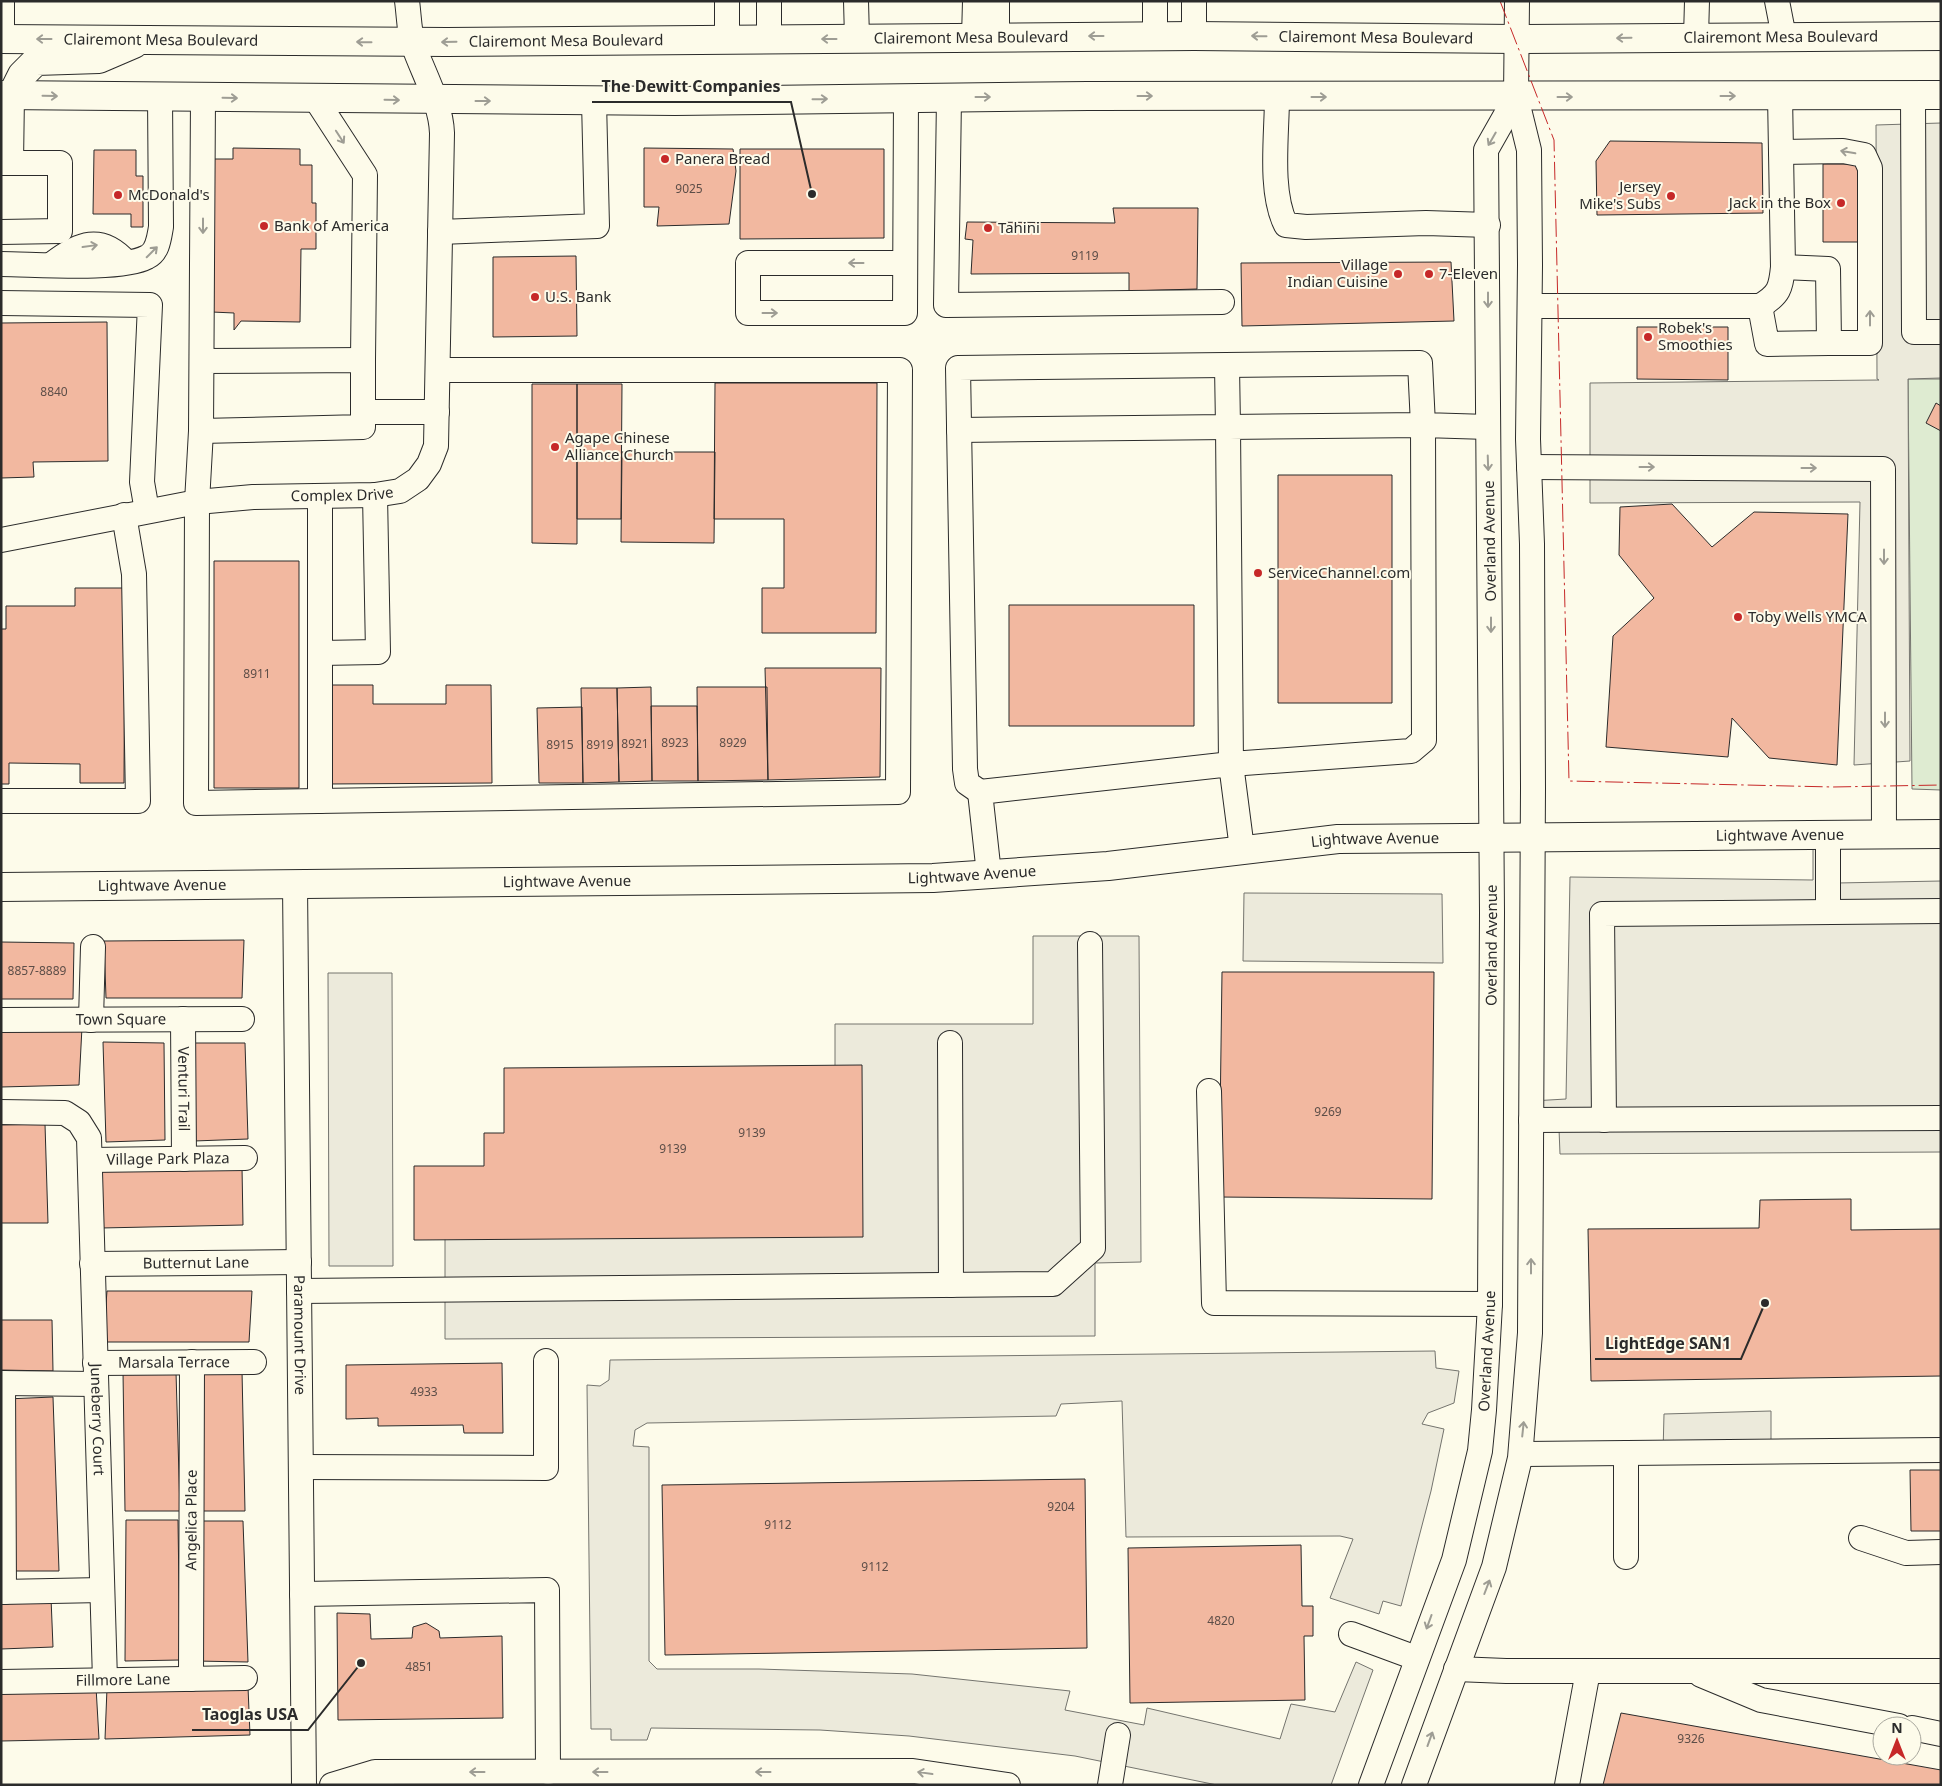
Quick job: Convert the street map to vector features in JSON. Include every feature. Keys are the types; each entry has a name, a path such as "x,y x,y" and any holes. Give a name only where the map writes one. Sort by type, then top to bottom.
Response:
{"main road":[{"name":"Clairemont Mesa Boulevard","path":"2,39 413,42 1155,36 1518,39 1941,36"},
{"path":"7,95 22,74 36,61 99,58 144,39"},
{"path":"7,95 594,101 949,97 1941,95"},
{"name":"Lightwave Avenue","path":"1,887 933,878 1108,866 1338,839 1941,834"}],"street":[{"path":"2,1 2,39"},
{"name":"Complex Drive","path":"1,540 197,502 253,497 376,495 400,491 418,479 428,464 436,446 442,124 413,42 407,1"},
{"path":"727,1 727,39"},
{"path":"769,1 769,39"},
{"path":"856,1 857,38"},
{"path":"975,1 985,37"},
{"path":"985,37 997,1"},
{"path":"1155,1 1155,36"},
{"path":"1194,1 1194,36"},
{"name":"Overland Avenue","path":"1414,1785 1494,1567 1521,1454 1530,1333 1532,836 1529,150 1516,97 1518,1"},
{"path":"1696,37 1697,1"},
{"path":"1777,1 1784,37"},
{"path":"1,232 60,231 60,163 6,164 7,95"},
{"path":"1530,306 1760,306 1773,299 1781,285 1783,267 1780,95"},
{"path":"1913,95 1914,332 1941,332"},
{"path":"1,264 126,262 148,257 158,245 161,227 160,97"},
{"path":"949,97 946,305 1222,302"},
{"path":"1277,97 1276,196 1280,213 1286,225 1306,227 1426,223 1488,225"},
{"name":"Overland Avenue","path":"1371,1785 1416,1658 1454,1560 1480,1451 1490,1304 1492,837 1486,150 1516,97"},
{"path":"203,98 203,361 197,502 196,803 898,792 900,370 514,372 438,370"},
{"path":"201,431 363,427 366,175 315,98"},
{"path":"905,263 748,263 748,312 905,312 906,98"},
{"path":"440,232 597,226 594,101"},
{"path":"1760,306 1767,344 1870,343 1870,168 1864,155 1843,151 1781,152"},
{"path":"1783,267 1828,269 1829,343"},
{"path":"1,302 150,305 142,482 136,513 134,574 138,801 1,801"},
{"path":"203,361 363,360"},
{"path":"1420,363 1423,426 1424,740 1411,751 1231,764 980,792 967,783 964,769 958,368 1420,363"},
{"path":"1227,366 1231,764 1242,849"},
{"path":"363,412 437,412"},
{"path":"959,430 1488,427"},
{"path":"1529,467 1883,468 1884,834"},
{"path":"320,653 378,652 376,495"},
{"path":"320,496 320,801"},
{"path":"980,792 989,874"},
{"path":"1828,835 1828,912"},
{"name":"Paramount Drive","path":"295,885 304,1785"},
{"path":"1604,1120 1602,914 1941,912"},
{"path":"299,1291 1053,1284 1093,1248 1090,944"},
{"path":"91,1020 93,947"},
{"name":"Town Square","path":"1,1020 242,1018"},
{"name":"Venturi Trail","path":"183,1019 184,1159"},
{"path":"950,1042 951,1285"},
{"path":"1209,1091 1214,1303 1490,1304"},
{"name":"Juneberry Court","path":"1,1112 65,1113 79,1122 90,1138 95,1373 105,1680"},
{"path":"1531,1120 1941,1118"},
{"name":"Village Park Plaza","path":"90,1160 245,1158"},
{"name":"Butternut Lane","path":"92,1264 299,1262"},
{"path":"301,1467 546,1468 546,1361"},
{"name":"Marsala Terrace","path":"2,1383 192,1362 254,1362"},
{"name":"Angelica Place","path":"191,1679 192,1362"},
{"path":"2,1383 3,1592 102,1590"},
{"path":"1521,1454 1941,1450"},
{"path":"1626,1453 1626,1557"},
{"path":"1861,1538 1906,1553 1941,1552"},
{"path":"302,1594 547,1590 548,1772"},
{"path":"1351,1634 1416,1658"},
{"path":"1456,1669 1941,1671"},
{"path":"1567,1785 1588,1671"},
{"path":"1690,1671 1761,1700 1872,1721"},
{"name":"Fillmore Lane","path":"1,1682 245,1678"},
{"path":"1922,1730 1941,1734"},
{"path":"1110,1785 1118,1735"},
{"path":"332,1785 375,1772 913,1772 1008,1785"}],"green space":[{"path":"1908,379 1941,379 1941,790 1912,789"}],"shaded area":[{"path":"1941,123 1941,378 1908,379 1910,761 1854,765 1860,502 1590,503 1590,383 1879,380 1877,379 1876,125"},
{"path":"1813,835 1837,883 1941,881 1941,1152 1560,1154 1559,1129 1532,1101 1566,1099 1570,877 1813,880"},
{"path":"1244,893 1442,894 1443,963 1243,961"},
{"path":"1033,936 1139,936 1141,1262 1095,1263 1095,1336 445,1339 445,1236 835,1234 835,1024 1033,1024"},
{"path":"328,973 392,973 393,1266 329,1266"},
{"path":"1435,1351 1436,1368 1459,1371 1454,1403 1428,1413 1422,1424 1444,1429 1431,1491 1401,1606 1383,1601 1379,1614 1330,1598 1353,1539 1340,1536 1126,1537 1122,1401 1061,1404 1056,1416 647,1423 635,1430 633,1446 649,1447 649,1661 657,1669 759,1669 912,1674 1070,1691 1065,1710 1144,1725 1147,1708 1280,1739 1291,1704 1335,1712 1356,1662 1373,1670 1331,1785 1217,1785 1075,1756 909,1736 820,1730 651,1728 647,1740 611,1740 611,1729 591,1729 587,1385 600,1386 609,1380 610,1360"},
{"path":"1771,1411 1771,1451 1663,1453 1664,1414"}],"building":[{"path":"1610,141 1762,143 1763,213 1597,215 1596,161"},
{"name":"Bank of America","path":"233,148 300,149 300,165 312,165 312,203 316,203 316,249 301,249 300,322 241,321 234,330 234,313 212,312 214,159 233,159"},
{"path":"644,148 733,149 736,171 729,224 657,226 659,207 644,207"},
{"path":"740,149 884,149 884,238 740,239"},
{"name":"McDonald's","path":"94,150 136,150 136,176 143,176 143,227 131,227 131,214 93,214"},
{"name":"Jack in the Box","path":"1823,164 1859,164 1859,242 1823,242"},
{"path":"1113,208 1198,208 1197,289 1129,291 1129,273 971,274 973,240 965,239 967,222 1115,223"},
{"name":"U.S. Bank","path":"576,256 577,336 493,337 493,257"},
{"path":"1451,262 1454,321 1242,326 1241,263"},
{"path":"107,322 108,461 33,462 34,477 1,478 1,323"},
{"path":"1637,327 1728,327 1728,380 1637,379"},
{"path":"715,383 877,383 876,633 762,633 762,588 784,588 784,519 714,519"},
{"name":"Agape Chinese Alliance Church","path":"532,384 577,384 577,544 532,543"},
{"path":"577,384 622,384 621,519 577,519"},
{"path":"1936,403 1941,406 1941,431 1926,423"},
{"path":"622,452 715,452 714,543 621,542"},
{"path":"1278,475 1392,475 1392,703 1278,703"},
{"name":"Toby Wells YMCA","path":"1672,504 1712,547 1754,512 1848,514 1837,765 1769,758 1732,718 1728,757 1606,747 1613,636 1654,598 1619,555 1620,507"},
{"path":"214,561 299,561 299,788 214,788"},
{"path":"75,588 125,588 124,783 80,783 80,764 9,763 9,784 1,784 1,629 6,629 6,606 75,606"},
{"path":"1009,605 1194,605 1194,726 1009,726"},
{"path":"765,668 881,668 880,777 768,780"},
{"path":"326,685 373,685 373,704 446,704 446,685 491,685 492,783 327,784"},
{"path":"651,687 652,781 619,782 617,688"},
{"path":"697,687 767,687 768,780 698,781"},
{"path":"581,688 617,688 619,782 583,783"},
{"path":"651,706 697,706 698,781 652,781"},
{"path":"582,707 583,783 539,783 537,708"},
{"path":"244,940 242,998 106,998 104,941"},
{"path":"1,942 74,943 73,999 1,999"},
{"path":"1222,972 1434,972 1432,1199 1219,1197"},
{"path":"1,1027 82,1027 79,1085 1,1087"},
{"path":"103,1042 164,1043 165,1140 106,1142"},
{"path":"192,1043 245,1043 248,1139 194,1141"},
{"path":"862,1065 863,1237 414,1240 414,1166 484,1166 484,1133 504,1133 504,1068"},
{"path":"45,1124 48,1223 1,1223 1,1125"},
{"path":"242,1167 243,1225 101,1228 100,1168"},
{"path":"1851,1199 1851,1230 1941,1229 1941,1376 1591,1381 1588,1229 1759,1228 1760,1200"},
{"path":"107,1291 252,1291 249,1342 103,1342"},
{"path":"1,1320 52,1320 53,1371 1,1370"},
{"path":"502,1363 503,1433 464,1433 463,1425 378,1426 378,1418 346,1419 346,1365"},
{"path":"196,1371 242,1371 245,1511 195,1511"},
{"path":"123,1372 176,1372 180,1511 125,1511"},
{"path":"53,1397 59,1571 8,1571 6,1399"},
{"path":"1910,1470 1941,1470 1941,1531 1911,1531"},
{"path":"1085,1479 1087,1648 665,1655 662,1485"},
{"path":"126,1520 178,1520 180,1660 125,1661"},
{"path":"197,1521 243,1521 248,1662 196,1661"},
{"path":"1301,1545 1302,1606 1313,1606 1313,1636 1304,1636 1305,1700 1130,1703 1128,1548"},
{"path":"51,1598 53,1647 1,1649 1,1599"},
{"path":"337,1613 370,1614 371,1639 412,1638 413,1627 426,1623 439,1631 440,1638 502,1636 503,1718 338,1720"},
{"path":"96,1687 99,1739 1,1741 1,1689"},
{"path":"248,1687 250,1735 105,1739 107,1688"},
{"path":"1621,1713 1872,1758 1872,1766 1919,1766 1941,1770 1941,1785 1603,1785"}],"power":[{"path":"1500,1 1554,140 1569,781 1833,787 1941,785"}],"place":[{"name":"Panera Bread","path":"665,159"},
{"name":"The Dewitt Companies","path":"812,194"},
{"name":"McDonald's","path":"118,195"},
{"name":"Jersey Mike's Subs","path":"1671,196"},
{"name":"Jack in the Box","path":"1841,203"},
{"name":"Bank of America","path":"264,226"},
{"name":"Tahini","path":"988,228"},
{"name":"Village Indian Cuisine","path":"1398,274"},
{"name":"7-Eleven","path":"1429,274"},
{"name":"U.S. Bank","path":"535,297"},
{"name":"Robek's Smoothies","path":"1648,337"},
{"name":"Agape Chinese Alliance Church","path":"555,447"},
{"name":"ServiceChannel.com","path":"1258,573"},
{"name":"Toby Wells YMCA","path":"1738,617"},
{"name":"LightEdge SAN1","path":"1765,1303"},
{"name":"Taoglas USA","path":"361,1663"}]}
